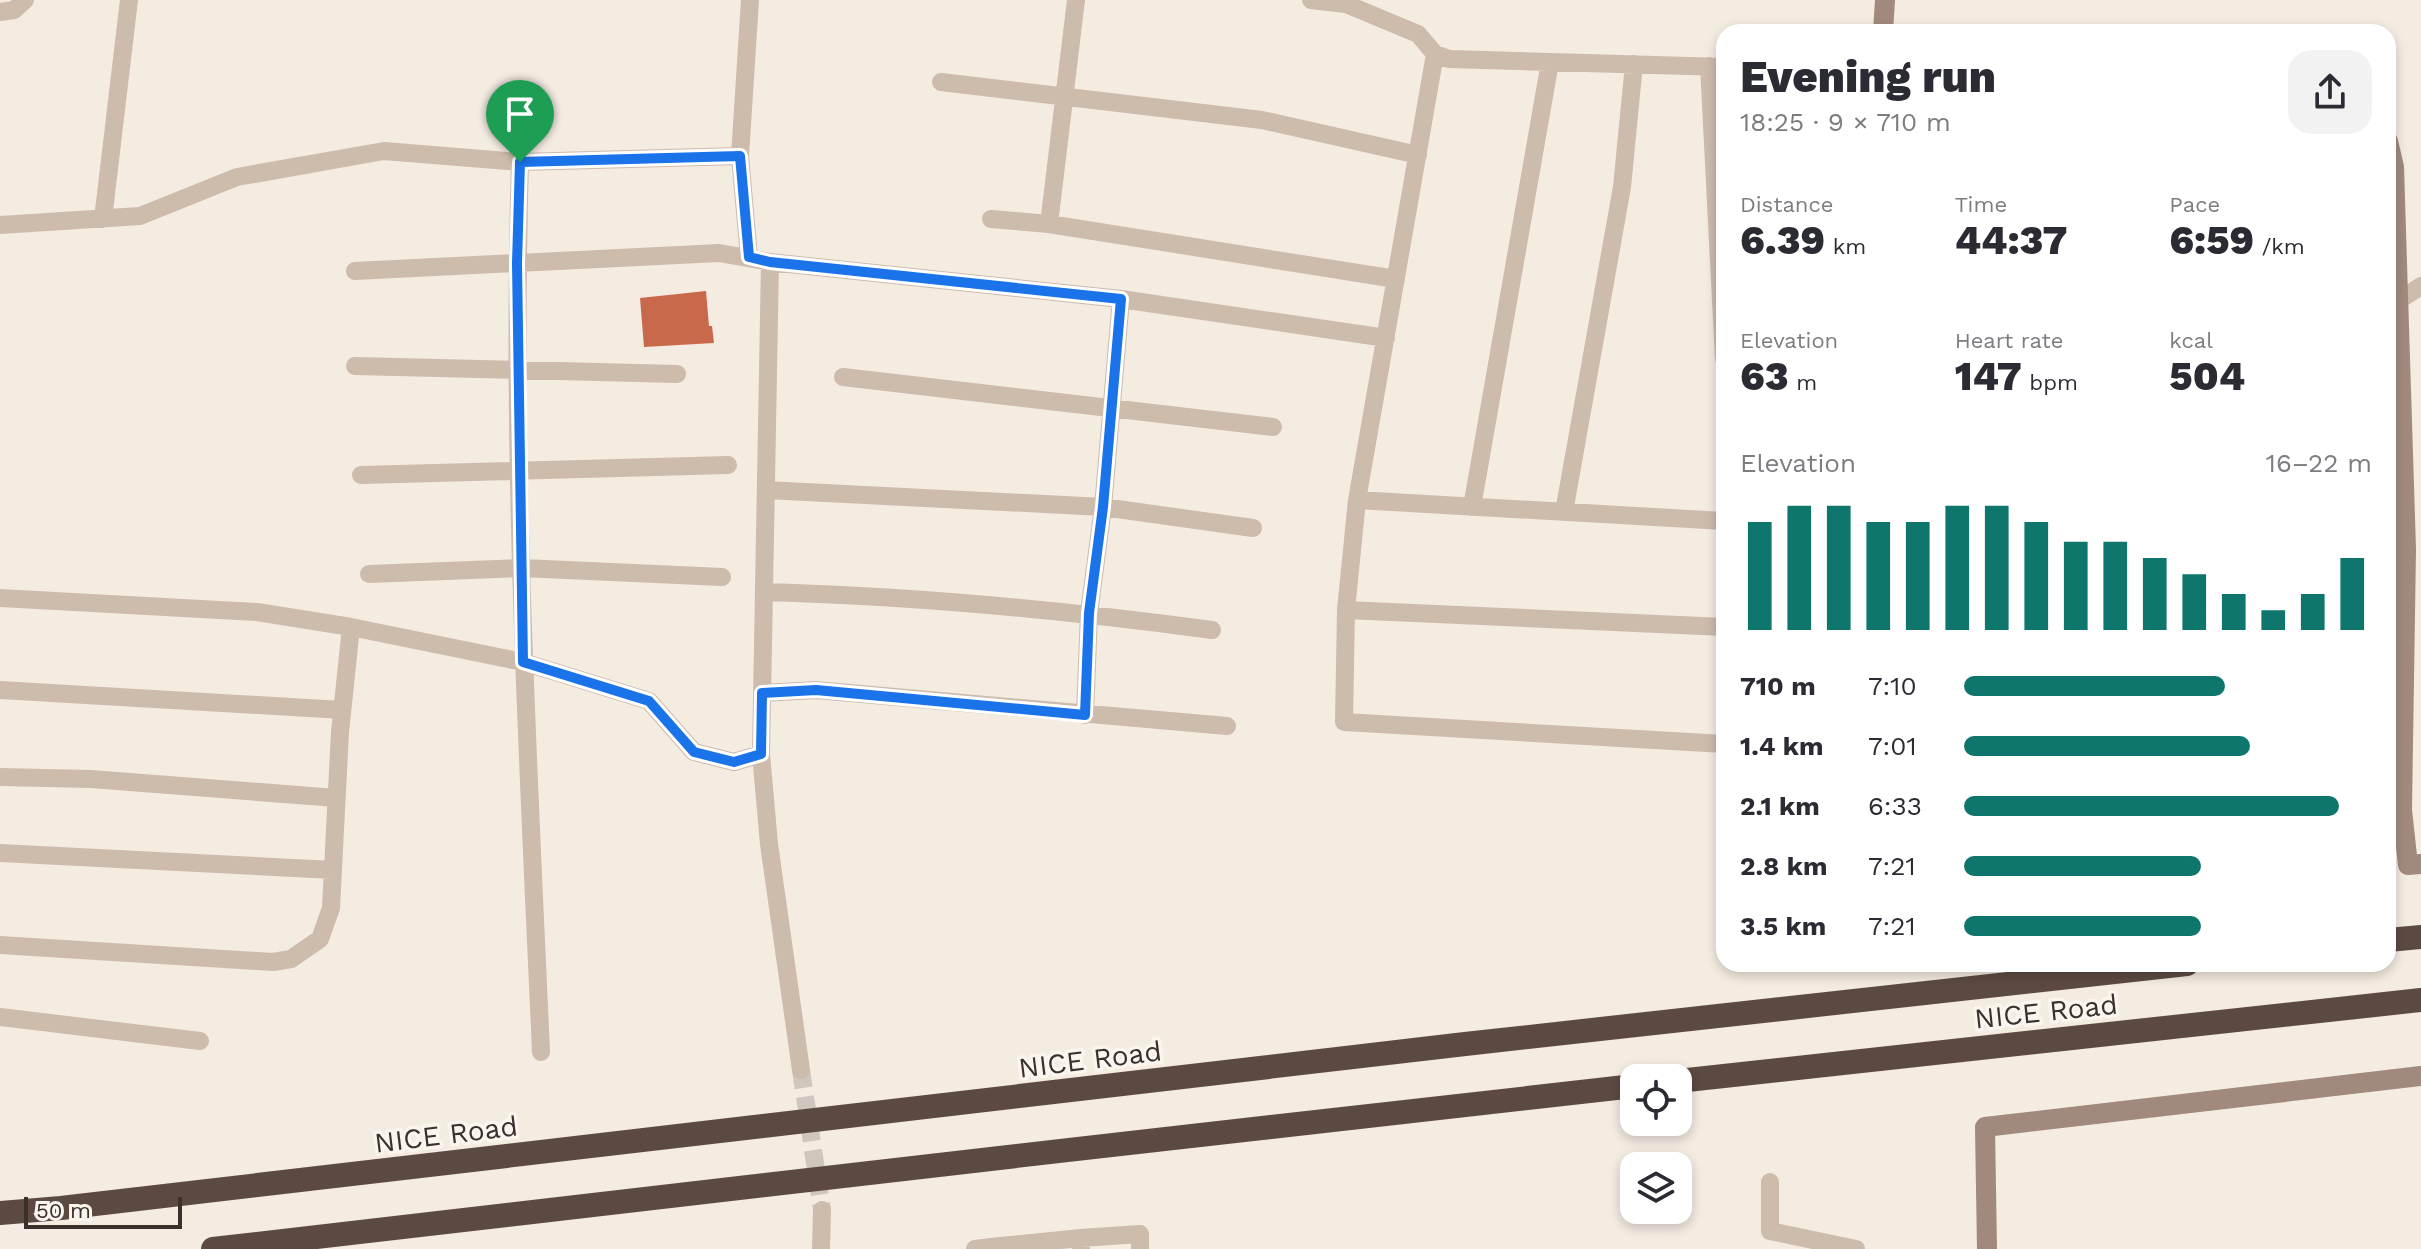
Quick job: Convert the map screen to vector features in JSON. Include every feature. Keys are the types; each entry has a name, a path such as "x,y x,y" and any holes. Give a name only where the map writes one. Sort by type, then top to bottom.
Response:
{"highway":[{"path":"2396,939 2421,937"},
{"name":"NICE Road","path":"0,1213 2114,972"},
{"name":"NICE Road","path":"1692,1079 2421,1000"},
{"path":"213,1249 1620,1088"}],"street":[{"path":"0,12 14,10 25,0"},
{"path":"103,219 129,0"},
{"path":"749,257 740,156 750,0"},
{"path":"1049,224 1076,0"},
{"path":"1311,0 1346,2 1418,34 1435,54 1449,59 1716,67"},
{"path":"1884,24 1885,0"},
{"path":"1435,54 1357,500 1346,610 1344,722 1716,744"},
{"path":"1472,507 1550,62"},
{"path":"1564,512 1622,187 1634,64"},
{"path":"941,82 1262,120 1418,155"},
{"path":"0,225 140,216 237,177 384,151 520,162 740,156"},
{"path":"520,162 517,263 523,662 541,1052"},
{"path":"991,219 1049,224 1396,279"},
{"path":"2396,220 2413,559 2396,796"},
{"path":"355,271 719,253 770,262 1121,299 1386,338"},
{"path":"770,262 761,754 769,844 801,1070"},
{"path":"2399,300 2421,286"},
{"path":"1085,715 1089,613 1103,507 1121,299"},
{"path":"355,366 677,374"},
{"path":"843,377 1273,427"},
{"path":"361,475 728,465"},
{"path":"766,490 1103,507 1253,528"},
{"path":"1357,500 1716,521"},
{"path":"369,574 522,568 722,577"},
{"path":"764,592 846,594 1089,613 1212,630"},
{"path":"0,598 257,612 351,627 523,662 649,701 694,752 734,762 761,754"},
{"path":"1346,610 1716,627"},
{"path":"0,945 273,962 291,959 320,939 331,908 342,710 351,627"},
{"path":"0,690 342,710"},
{"path":"762,693 816,690 1227,726"},
{"path":"0,777 91,779 336,798"},
{"path":"2396,814 2408,865 2421,864"},
{"path":"0,853 333,870"},
{"path":"0,1017 200,1041"},
{"path":"1987,1249 1985,1127 2421,1076"},
{"path":"1770,1182 1770,1231 1856,1249"},
{"path":"821,1249 822,1210"},
{"path":"975,1249 1081,1243 1140,1234 1140,1249"}],"building":[{"path":"706,291 714,343 644,347 640,298"}],"tunnel":[{"path":"801,1070 822,1210"}],"route":[{"path":"740,156 749,257 770,262 1121,299 1103,507 1089,613 1085,715 816,690 762,693 761,754 734,762 694,752 649,701 523,662 517,263 520,162 740,156"}]}
